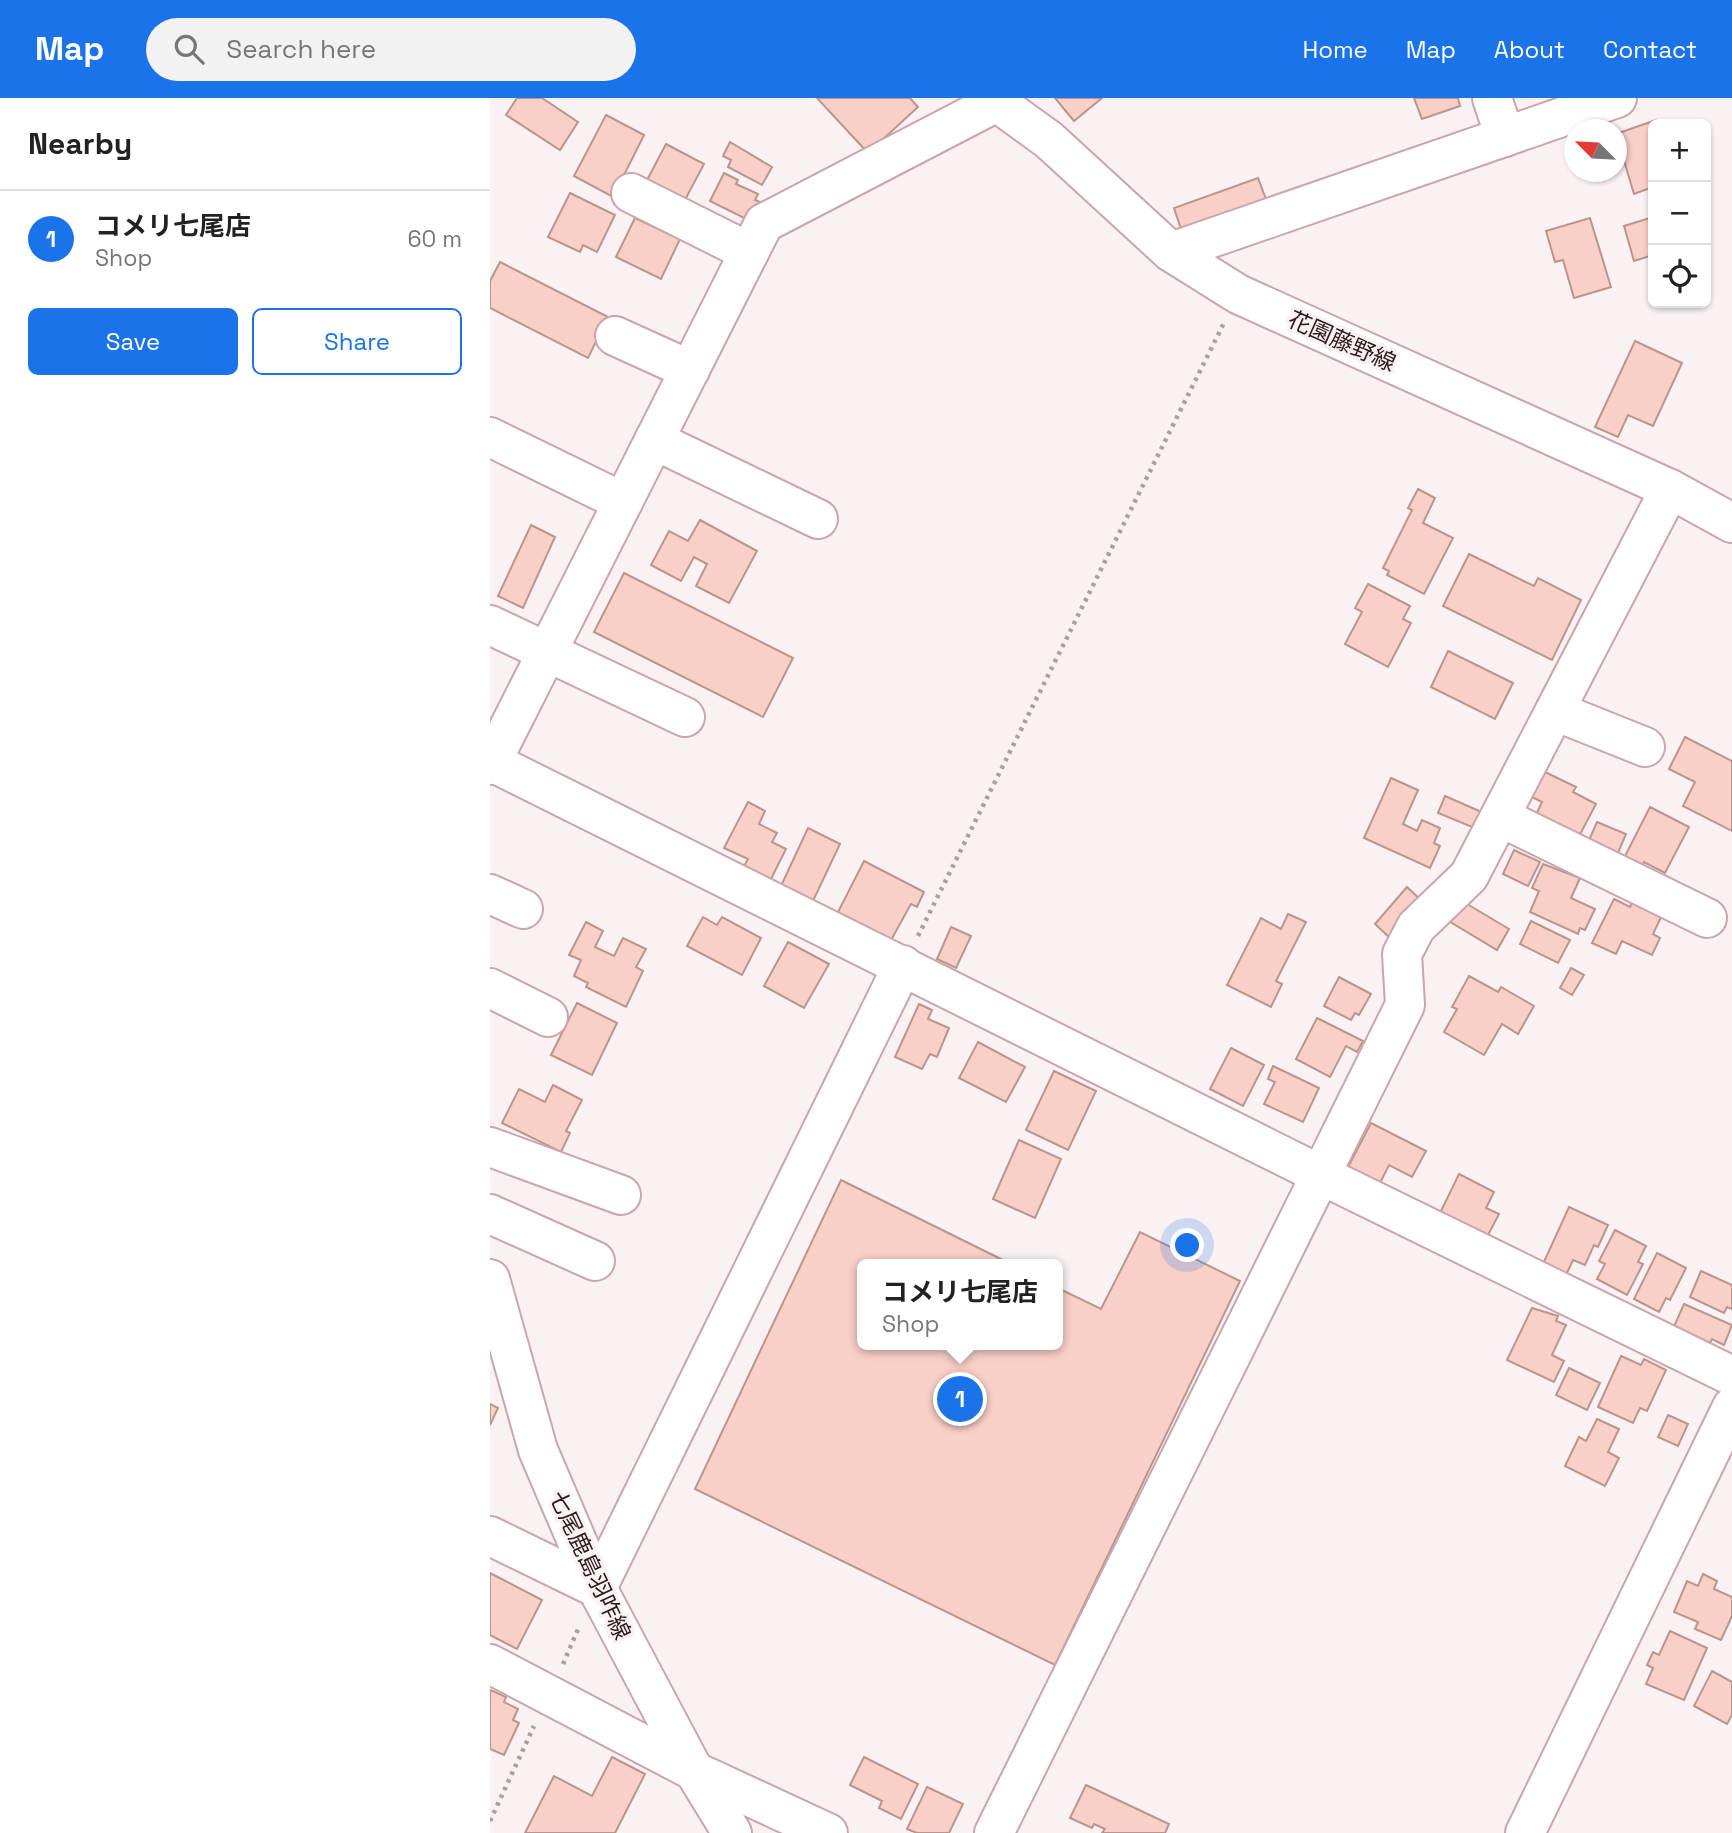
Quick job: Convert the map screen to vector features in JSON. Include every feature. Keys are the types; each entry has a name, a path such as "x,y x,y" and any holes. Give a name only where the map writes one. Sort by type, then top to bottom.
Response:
{"street":[{"path":"1492,98 1505,137"},
{"path":"1171,252 1617,98"},
{"path":"994,100 764,223 490,762 1732,1376"},
{"name":"花園藤野線","path":"994,100 1049,140 1171,252 1238,294 1670,488 1732,523"},
{"path":"631,193 749,252"},
{"path":"615,336 690,370"},
{"path":"490,437 623,502"},
{"path":"654,440 818,519"},
{"path":"994,1833 1405,1005 1402,954 1416,927 1469,876 1670,488"},
{"path":"490,625 685,717"},
{"path":"1555,711 1645,747"},
{"path":"1500,817 1707,918"},
{"path":"490,1536 597,1588 903,965"},
{"path":"490,988 548,1017"},
{"path":"490,1147 621,1195"},
{"path":"490,1214 594,1261"},
{"name":"七尾鹿島羽咋線","path":"490,1279 538,1450 597,1588 694,1771 732,1833"},
{"path":"1525,1833 1732,1407"},
{"path":"490,1664 694,1771 828,1833"}],"path":[{"path":"903,965 1238,294"},
{"path":"490,1821 597,1588"}],"building":[{"path":"517,98 542,98 578,122 560,150 506,115"},
{"path":"817,98 910,98 918,107 868,153"},
{"path":"1055,98 1102,98 1074,121"},
{"path":"1414,98 1458,98 1460,106 1422,119"},
{"path":"606,115 644,135 613,197 574,176"},
{"path":"1648,123 1648,189 1634,194 1627,171 1627,130"},
{"path":"730,142 772,167 762,185 728,167 731,160 723,156"},
{"path":"666,144 704,164 685,200 647,180"},
{"path":"724,173 738,180 736,184 758,194 755,200 760,202 750,221 710,201"},
{"path":"1258,178 1267,202 1184,238 1174,208"},
{"path":"570,193 615,215 597,252 583,245 580,252 548,237"},
{"path":"635,218 680,239 661,279 616,257"},
{"path":"1590,218 1611,287 1574,298 1563,260 1555,262 1546,231"},
{"path":"1648,219 1648,257 1634,261 1624,226"},
{"path":"500,262 608,317 588,358 490,308 490,281"},
{"path":"1635,341 1682,363 1653,426 1628,415 1618,437 1595,427"},
{"path":"1418,489 1435,498 1423,523 1453,538 1424,594 1387,575 1389,571 1383,568 1412,510 1408,508"},
{"path":"700,520 757,551 729,603 696,586 707,564 694,557 681,581 651,565 669,531 688,541"},
{"path":"531,525 555,537 523,608 498,596"},
{"path":"1469,554 1534,586 1538,578 1581,600 1552,660 1443,606"},
{"path":"624,573 793,658 763,717 594,632"},
{"path":"1368,584 1410,606 1403,619 1411,623 1388,667 1345,644 1362,612 1355,608"},
{"path":"1448,651 1513,683 1495,719 1431,687"},
{"path":"1685,737 1732,761 1732,831 1683,806 1695,782 1669,769"},
{"path":"1543,771 1576,787 1573,792 1596,804 1576,842 1533,821 1542,802 1530,796"},
{"path":"1391,778 1418,790 1403,824 1417,831 1422,820 1440,828 1434,843 1440,846 1430,868 1364,838"},
{"path":"1445,796 1484,813 1477,829 1438,813"},
{"path":"748,802 765,811 759,824 777,833 772,842 786,849 770,881 743,868 748,859 724,848"},
{"path":"1650,807 1689,827 1665,873 1644,862 1640,869 1623,860"},
{"path":"1597,822 1626,834 1615,860 1586,847"},
{"path":"808,828 840,844 812,903 780,888"},
{"path":"1514,850 1540,862 1528,886 1503,874"},
{"path":"864,861 924,892 917,907 911,904 890,942 837,914"},
{"path":"1543,864 1580,878 1571,898 1595,909 1585,930 1580,928 1578,934 1530,912 1539,891 1532,888"},
{"path":"1407,887 1423,902 1390,938 1375,924"},
{"path":"1614,899 1630,907 1633,901 1662,915 1653,934 1660,938 1652,955 1622,941 1616,954 1592,943"},
{"path":"1462,901 1509,929 1497,950 1447,920"},
{"path":"1288,914 1306,922 1276,981 1282,984 1271,1007 1227,985 1261,918 1281,929"},
{"path":"703,917 717,925 722,917 761,938 742,975 687,946"},
{"path":"1531,921 1570,940 1558,963 1520,944"},
{"path":"586,922 603,931 595,947 614,956 623,938 646,949 636,967 643,971 626,1007 586,987 588,983 574,976 581,960 569,955"},
{"path":"951,927 971,936 956,968 937,959"},
{"path":"788,942 829,964 804,1008 764,986"},
{"path":"1571,968 1584,975 1572,995 1560,988"},
{"path":"1469,976 1498,992 1501,987 1534,1006 1518,1034 1502,1024 1484,1055 1444,1032 1457,1009 1452,1007"},
{"path":"1339,977 1371,994 1359,1015 1355,1013 1351,1020 1324,1006"},
{"path":"577,1003 617,1023 592,1075 551,1055"},
{"path":"919,1004 932,1010 928,1019 949,1028 937,1057 930,1054 922,1069 895,1057"},
{"path":"1317,1018 1363,1041 1357,1052 1346,1046 1330,1077 1296,1059"},
{"path":"978,1042 1025,1067 1006,1102 959,1078"},
{"path":"1231,1048 1264,1065 1243,1106 1210,1089"},
{"path":"1273,1066 1319,1088 1303,1122 1264,1104 1275,1082 1268,1079"},
{"path":"1054,1071 1096,1091 1068,1150 1026,1130"},
{"path":"553,1085 582,1100 566,1131 570,1133 561,1152 502,1123 519,1089 545,1102"},
{"path":"1371,1123 1426,1151 1412,1177 1389,1165 1378,1187 1346,1171"},
{"path":"1019,1140 1061,1159 1035,1218 993,1199"},
{"path":"1459,1174 1494,1192 1486,1208 1499,1214 1487,1237 1440,1213"},
{"path":"841,1180 1001,1259 857,1259 857,1350 1063,1350 1063,1290 1101,1309 1140,1232 1240,1281 1055,1665 695,1489"},
{"path":"1569,1207 1608,1225 1598,1247 1594,1245 1585,1265 1573,1260 1566,1275 1543,1264"},
{"path":"1615,1230 1646,1246 1638,1262 1643,1264 1627,1295 1597,1279 1605,1264 1599,1261"},
{"path":"1657,1253 1686,1268 1670,1300 1666,1298 1659,1312 1634,1299"},
{"path":"1701,1271 1732,1285 1732,1309 1727,1307 1724,1313 1690,1297"},
{"path":"1684,1304 1732,1325 1724,1345 1712,1339 1710,1343 1693,1335 1691,1339 1672,1331"},
{"path":"1532,1308 1558,1316 1556,1321 1566,1325 1552,1355 1564,1361 1554,1382 1507,1360"},
{"path":"1621,1356 1641,1365 1644,1359 1666,1370 1647,1411 1640,1408 1633,1423 1598,1407"},
{"path":"1569,1368 1600,1383 1587,1410 1556,1395"},
{"path":"490,1404 498,1408 490,1425"},
{"path":"1668,1415 1688,1424 1678,1446 1658,1437"},
{"path":"1597,1419 1619,1429 1608,1452 1619,1458 1605,1486 1565,1466 1579,1437 1586,1441"},
{"path":"490,1573 542,1600 517,1649 490,1635"},
{"path":"1703,1574 1717,1581 1714,1589 1732,1597 1732,1616 1721,1640 1695,1629 1698,1622 1674,1612 1687,1581 1698,1586"},
{"path":"1670,1631 1707,1648 1684,1700 1646,1684 1653,1668 1647,1665 1653,1652 1659,1655"},
{"path":"1712,1671 1732,1682 1732,1715 1727,1724 1694,1706"},
{"path":"490,1690 506,1697 504,1702 518,1709 513,1720 519,1723 504,1755 490,1749"},
{"path":"612,1757 645,1774 615,1833 525,1833 554,1776 592,1796"},
{"path":"864,1757 918,1784 901,1819 879,1808 882,1801 850,1785"},
{"path":"1086,1785 1169,1824 1165,1833 1102,1833 1105,1829 1094,1824 1092,1828 1070,1818"},
{"path":"927,1787 963,1804 949,1833 917,1833 907,1829"}],"place":[{"name":"コメリ七尾店","path":"960,1399"}]}
